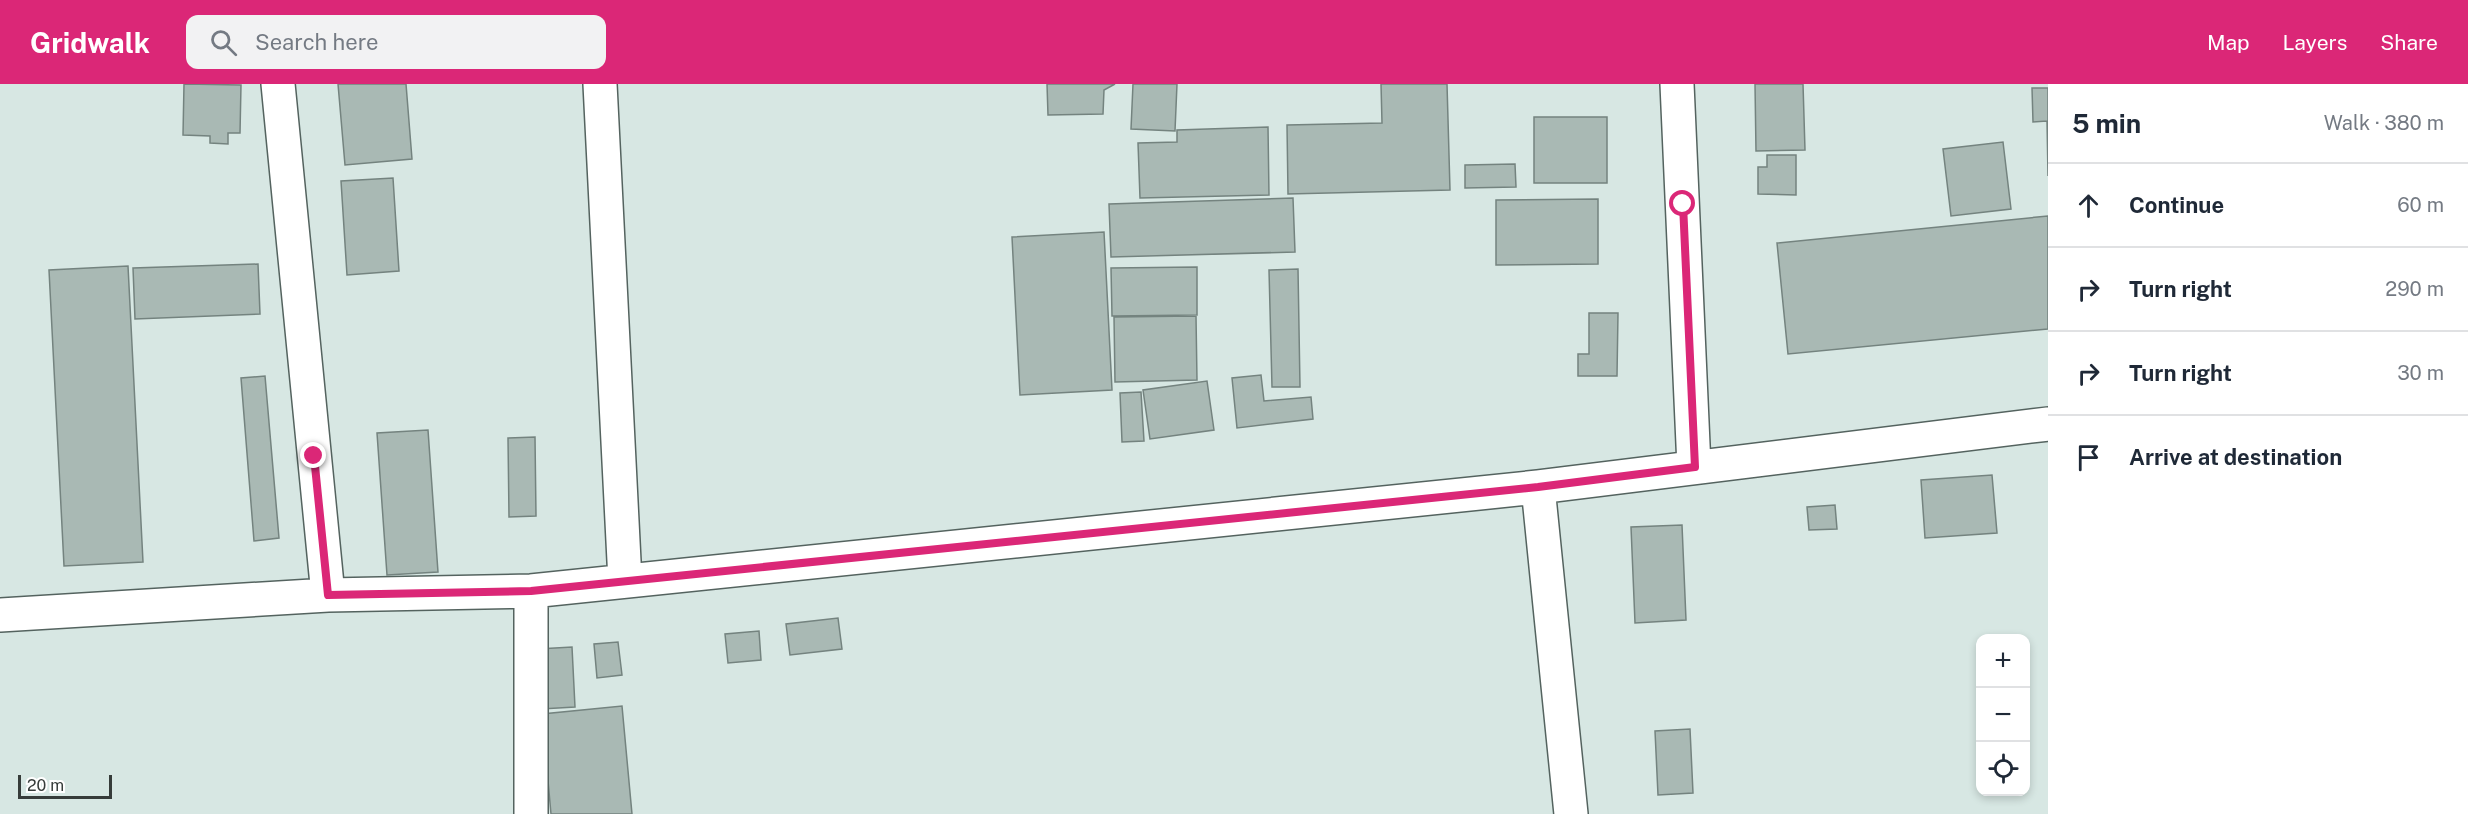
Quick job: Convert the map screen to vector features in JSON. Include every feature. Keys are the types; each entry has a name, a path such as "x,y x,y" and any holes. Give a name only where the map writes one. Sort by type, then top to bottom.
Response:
{"street":[{"path":"278,84 328,595"},
{"path":"600,84 625,581"},
{"path":"1677,84 1695,467"},
{"path":"0,615 328,595 531,591 1538,487 2048,424"},
{"path":"1538,487 1571,814"},
{"path":"531,591 531,814"}],"building":[{"path":"184,84 241,85 240,133 228,133 228,144 210,143 210,136 183,135"},
{"path":"338,84 406,84 412,159 345,165"},
{"path":"1047,84 1115,84 1104,90 1103,114 1048,115"},
{"path":"1133,84 1177,84 1175,131 1131,129"},
{"path":"1381,84 1447,84 1450,190 1288,194 1287,125 1382,123"},
{"path":"1755,84 1803,84 1805,150 1756,151"},
{"path":"2032,88 2048,88 2048,176 2047,121 2033,122"},
{"path":"1534,117 1607,117 1607,183 1534,183"},
{"path":"1268,127 1269,195 1140,198 1138,143 1177,142 1177,130"},
{"path":"2003,142 2011,209 1951,216 1943,149"},
{"path":"1767,155 1796,155 1796,195 1758,194 1758,167 1767,167"},
{"path":"1515,164 1516,187 1465,188 1465,165"},
{"path":"393,178 399,271 347,275 341,181"},
{"path":"1293,198 1295,252 1111,257 1109,204"},
{"path":"1598,199 1598,264 1496,265 1496,200"},
{"path":"2048,216 2048,329 1788,354 1777,243"},
{"path":"1104,232 1112,390 1020,395 1012,237"},
{"path":"258,264 260,314 135,319 133,268"},
{"path":"128,266 143,562 64,566 49,270"},
{"path":"1197,267 1197,315 1112,316 1111,268"},
{"path":"1298,269 1300,387 1272,387 1269,270"},
{"path":"1589,313 1618,313 1617,376 1578,376 1578,354 1589,354"},
{"path":"1196,316 1197,380 1115,382 1114,317"},
{"path":"1261,375 1264,401 1311,397 1313,419 1237,428 1232,378"},
{"path":"265,376 279,538 254,541 241,378"},
{"path":"1207,381 1214,430 1150,439 1143,390"},
{"path":"1141,392 1144,441 1122,442 1120,393"},
{"path":"428,430 438,572 387,575 377,433"},
{"path":"535,437 536,516 509,517 508,438"},
{"path":"1992,475 1997,533 1925,538 1921,480"},
{"path":"1835,505 1837,529 1809,530 1807,507"},
{"path":"1682,525 1686,620 1635,623 1631,527"},
{"path":"838,618 842,649 790,655 786,624"},
{"path":"759,631 761,660 728,663 725,634"},
{"path":"618,642 622,675 597,678 594,644"},
{"path":"572,647 575,707 541,709 538,649"},
{"path":"622,706 632,814 551,814 542,714"},
{"path":"1690,729 1693,793 1658,795 1655,731"}],"route":[{"path":"314,456 328,595 531,591 1538,487 1695,467 1683,204"}]}
